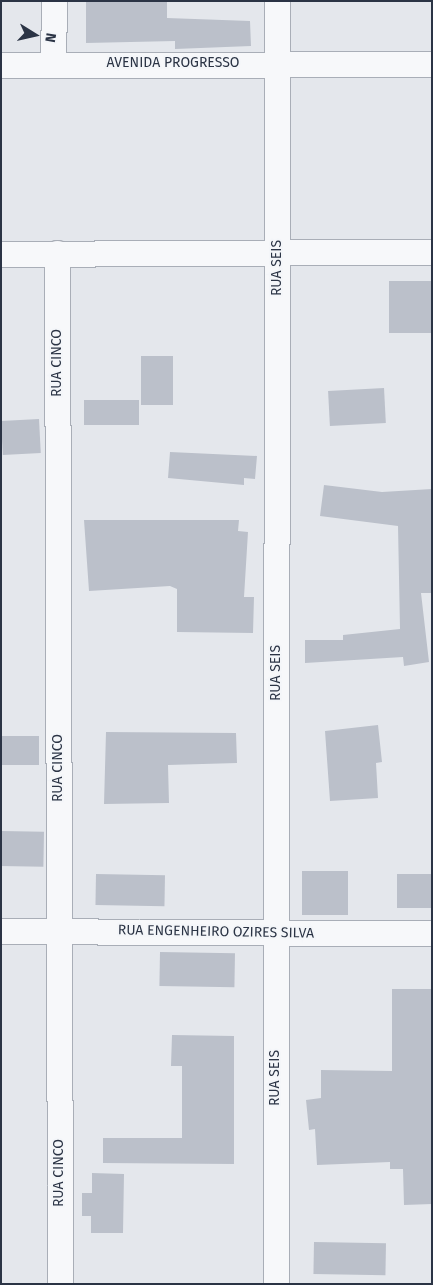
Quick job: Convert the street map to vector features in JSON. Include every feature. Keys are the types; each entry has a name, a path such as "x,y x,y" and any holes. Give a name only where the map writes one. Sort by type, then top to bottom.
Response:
{"street":[{"path":"53,64 54,1"},
{"name":"RUA SEIS","path":"276,1284 274,934 278,254 277,1"},
{"name":"AVENIDA PROGRESSO","path":"1,64 277,62 432,64"},
{"path":"1,254 432,252"},
{"name":"RUA CINCO","path":"57,253 60,1284"},
{"name":"RUA ENGENHEIRO OZIRES SILVA","path":"1,931 58,930 274,934 432,933"}],"building":[{"path":"86,1 167,1 167,18 250,21 251,46 175,49 175,41 86,43"},
{"path":"389,281 432,281 432,333 389,333"},
{"path":"141,356 173,356 173,405 141,405"},
{"path":"384,388 386,423 330,426 328,391"},
{"path":"84,400 139,400 139,425 84,425"},
{"path":"39,419 41,453 3,455 1,421"},
{"path":"170,452 257,456 255,479 244,478 244,485 168,478"},
{"path":"324,485 382,492 432,489 432,593 421,593 429,662 404,666 403,657 305,663 305,640 343,640 343,635 400,629 398,526 320,516"},
{"path":"84,520 239,520 238,531 248,532 244,597 254,597 253,633 177,632 177,589 170,586 89,591"},
{"path":"378,725 382,762 376,763 378,798 330,801 325,731"},
{"path":"106,732 236,733 237,763 168,765 169,803 104,804"},
{"path":"1,736 39,736 39,765 1,765"},
{"path":"1,831 44,832 43,867 1,866"},
{"path":"302,871 348,871 348,915 302,915"},
{"path":"96,874 165,875 164,906 95,905"},
{"path":"397,874 432,874 432,908 397,908"},
{"path":"160,952 235,953 234,987 159,986"},
{"path":"392,989 432,989 432,1204 404,1205 403,1169 390,1169 390,1162 317,1165 315,1129 309,1130 306,1100 321,1098 321,1070 392,1071"},
{"path":"172,1035 234,1036 234,1164 103,1163 103,1138 182,1138 182,1066 171,1066"},
{"path":"92,1173 124,1174 123,1233 91,1233 91,1216 82,1216 82,1193 92,1193"},
{"path":"314,1242 386,1243 385,1275 313,1274"}]}
